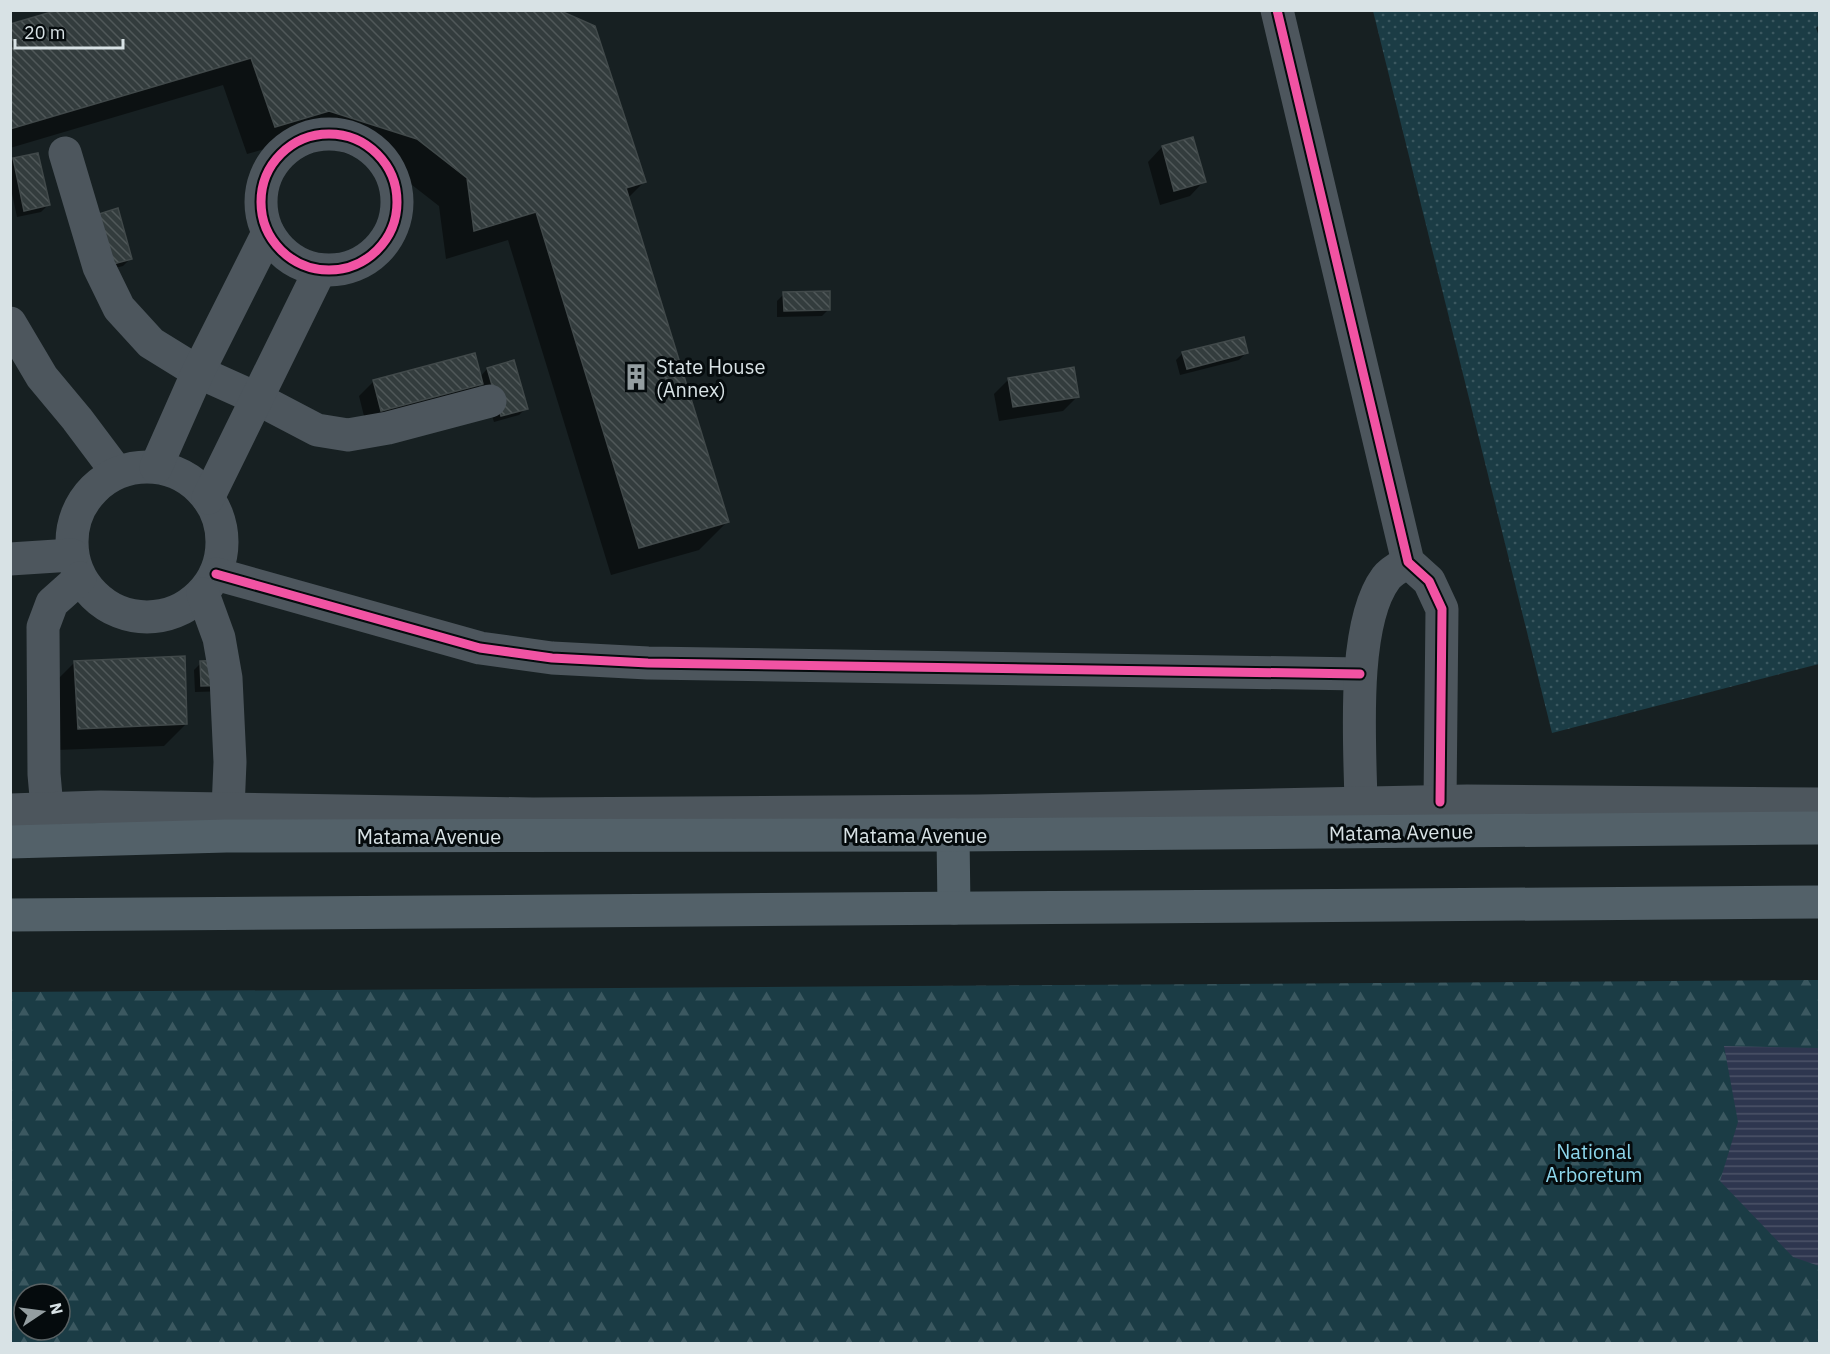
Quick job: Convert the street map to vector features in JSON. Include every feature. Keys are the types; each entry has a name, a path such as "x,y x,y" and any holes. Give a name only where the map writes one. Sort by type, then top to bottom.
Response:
{"main road":[{"name":"Matama Avenue","path":"10,842 226,836 953,835 1820,828"},
{"path":"953,835 954,908"},
{"path":"10,915 1820,902"}],"street":[{"path":"1277,10 1408,562 1428,581 1442,609 1440,802"},
{"path":"326,133 348,136 369,146 385,162 395,183 398,205 392,228 381,248 363,262 342,270 320,270 298,264 281,251 268,234 261,211 261,189 269,167 284,149 303,138 326,133"},
{"path":"65,153 99,267 119,308 151,342 198,372 256,398 317,430 348,435 388,428 490,400"},
{"path":"156,467 198,372 268,234"},
{"path":"208,498 320,270"},
{"path":"10,323 42,377 116,471"},
{"path":"132,467 156,467 176,472 194,483 208,498 220,522 222,548 209,584 184,609 161,617 138,618 115,611 95,598 76,567 72,532 78,509 92,490 116,471 132,467"},
{"path":"10,559 76,567"},
{"path":"1360,803 1360,675 1369,610 1386,576 1408,562"},
{"path":"47,808 44,762 43,627 52,603 76,567"},
{"path":"209,584 480,648 552,658 660,663 1360,675"},
{"path":"209,584 226,678 230,762 228,809"},
{"path":"10,810 101,807 533,814 978,812 1440,802 1820,804"}],"green space":[{"path":"1373,11 1819,11 1819,664 1552,733"},
{"name":"National Arboretum","path":"1819,980 1819,1343 11,1343 10,992"}],"shaded area":[{"path":"1724,1046 1819,1048 1819,1266 1793,1257 1720,1181 1738,1122"}],"building":[{"name":"State House (Annex)","path":"58,10 564,10 563,12 595,26 646,182 626,188 729,522 639,548 536,212 474,231 467,178 417,139 329,111 275,127 251,58 10,129 10,24"},
{"path":"1193,137 1206,182 1174,191 1162,146"},
{"path":"38,153 50,205 24,211 13,158"},
{"path":"118,208 132,259 113,264 99,214"},
{"path":"830,291 830,310 784,311 783,292"},
{"path":"1244,337 1248,353 1187,369 1182,352"},
{"path":"475,353 483,384 381,411 373,380"},
{"path":"514,360 528,409 501,416 487,368"},
{"path":"1074,367 1079,397 1013,407 1008,378"},
{"path":"185,656 187,724 78,729 74,661"},
{"path":"234,660 235,685 201,686 200,661"}],"cycle path":[{"path":"1277,10 1408,562 1429,581 1442,609 1440,802"},
{"path":"329,134 355,139 367,145 377,154 386,164 392,176 397,202 392,228 386,240 377,250 367,259 355,265 329,270 303,265 291,259 281,250 272,240 266,228 261,202 266,176 272,164 281,154 291,145 303,139 329,134"},
{"path":"216,574 480,648 552,658 648,663 1360,674"}],"place":[{"name":"State House (Annex)","path":"636,377"}]}
